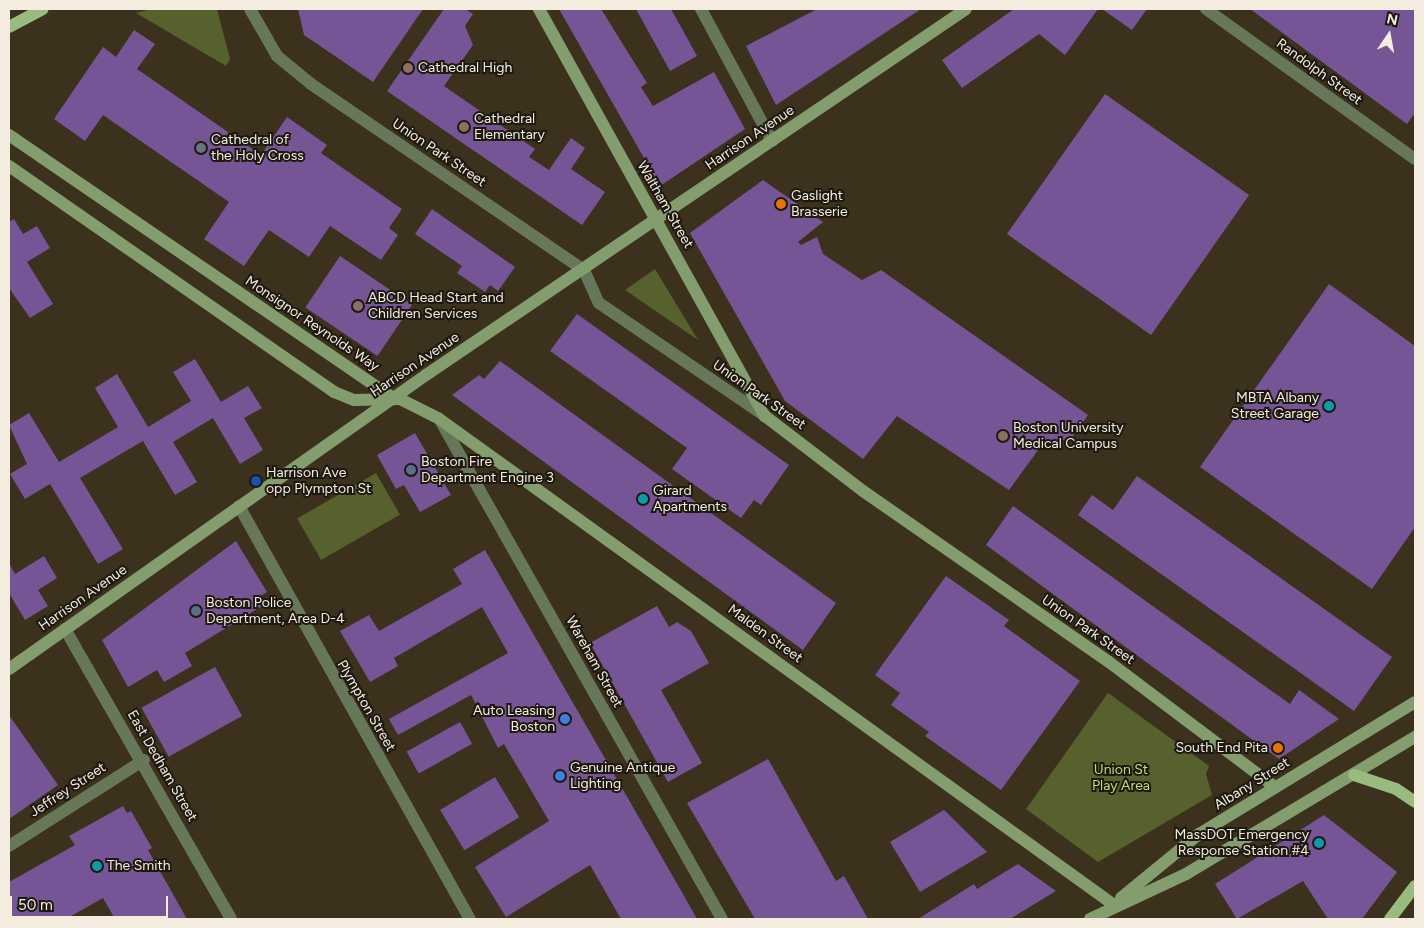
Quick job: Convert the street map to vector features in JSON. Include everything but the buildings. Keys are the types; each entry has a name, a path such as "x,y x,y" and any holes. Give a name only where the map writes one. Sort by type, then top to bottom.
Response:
{"main road":[{"path":"9,27 43,9"},
{"name":"Waltham Street","path":"539,9 765,416"},
{"name":"Harrison Avenue","path":"9,669 393,398 966,9"},
{"name":"Monsignor Reynolds Way","path":"9,135 393,398"},
{"path":"9,166 334,392 354,400 393,398"},
{"name":"Malden Street","path":"393,398 440,420 1114,905"},
{"name":"Union Park Street","path":"765,416 863,491 1109,662 1274,787"},
{"name":"Albany Street","path":"1114,905 1199,834 1415,702"},
{"name":"Albany Street","path":"1090,919 1114,905 1186,874 1415,737"},
{"path":"1354,775 1396,788 1415,802"},
{"path":"1390,919 1415,886"}],"street":[{"name":"Union Park Street","path":"250,9 277,56 311,84 584,270 599,303 765,416"},
{"path":"701,9 772,141"},
{"name":"Randolph Street","path":"1206,9 1415,159"},
{"name":"Wareham Street","path":"440,420 722,919"},
{"name":"Plympton Street","path":"239,506 470,919"},
{"name":"East Dedham Street","path":"65,629 144,760 231,919"},
{"name":"Jeffrey Street","path":"9,846 144,760"}],"green space":[{"path":"151,9 217,9 230,59 226,66 136,13"},
{"path":"655,269 698,340 625,290"},
{"path":"376,473 400,515 321,560 297,518"},
{"name":"Union St Play Area","path":"1108,693 1209,766 1206,774 1212,795 1098,862 1026,809"}],"place":[{"name":"Cathedral High","path":"408,68"},
{"name":"Cathedral Elementary","path":"464,127"},
{"name":"Cathedral of the Holy Cross","path":"201,148"},
{"name":"Gaslight Brasserie","path":"781,204"},
{"name":"ABCD Head Start and Children Services","path":"358,306"},
{"name":"MBTA Albany Street Garage","path":"1329,406"},
{"name":"Boston University Medical Campus","path":"1003,436"},
{"name":"Boston Fire Department Engine 3","path":"411,470"},
{"name":"Harrison Ave opp Plympton St","path":"256,481"},
{"name":"Girard Apartments","path":"643,499"},
{"name":"Boston Police Department, Area D-4","path":"196,611"},
{"name":"Auto Leasing Boston","path":"565,719"},
{"name":"South End Pita","path":"1278,748"},
{"name":"Genuine Antique Lighting","path":"560,776"},
{"name":"MassDOT Emergency Response Station #4","path":"1319,843"},
{"name":"The Smith","path":"97,866"}]}
